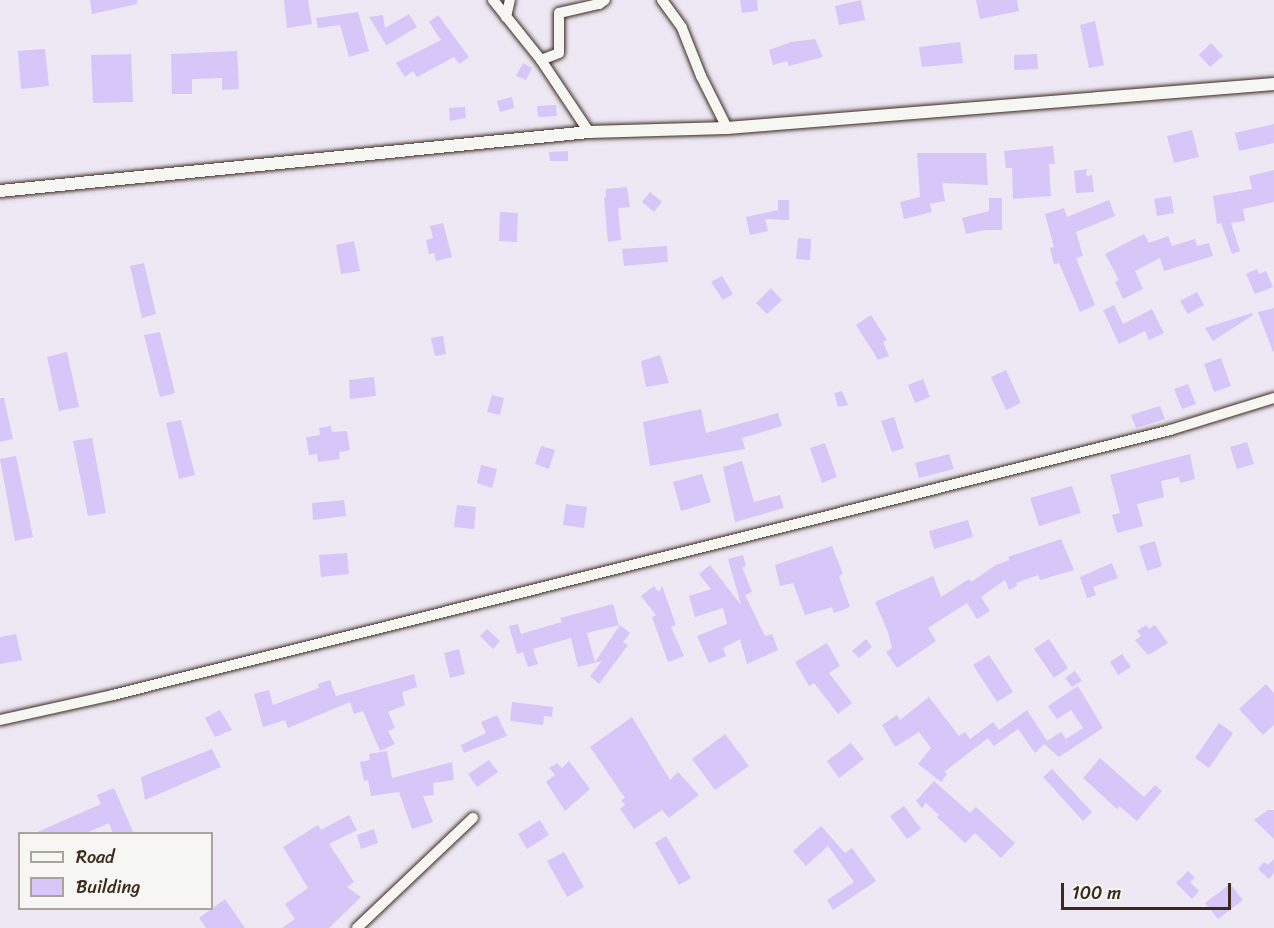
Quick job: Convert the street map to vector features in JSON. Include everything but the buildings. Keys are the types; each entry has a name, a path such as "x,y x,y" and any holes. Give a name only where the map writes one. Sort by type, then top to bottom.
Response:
{"street":[{"path":"493,0 541,60 589,132"},
{"path":"506,17 510,0"},
{"path":"541,60 559,53 559,13 599,4 605,0"},
{"path":"663,0 682,28 701,76 728,128"},
{"path":"0,191 589,132 728,128 1274,84"},
{"path":"0,720 113,695 1148,436 1274,399"},
{"path":"357,928 473,818"}]}
